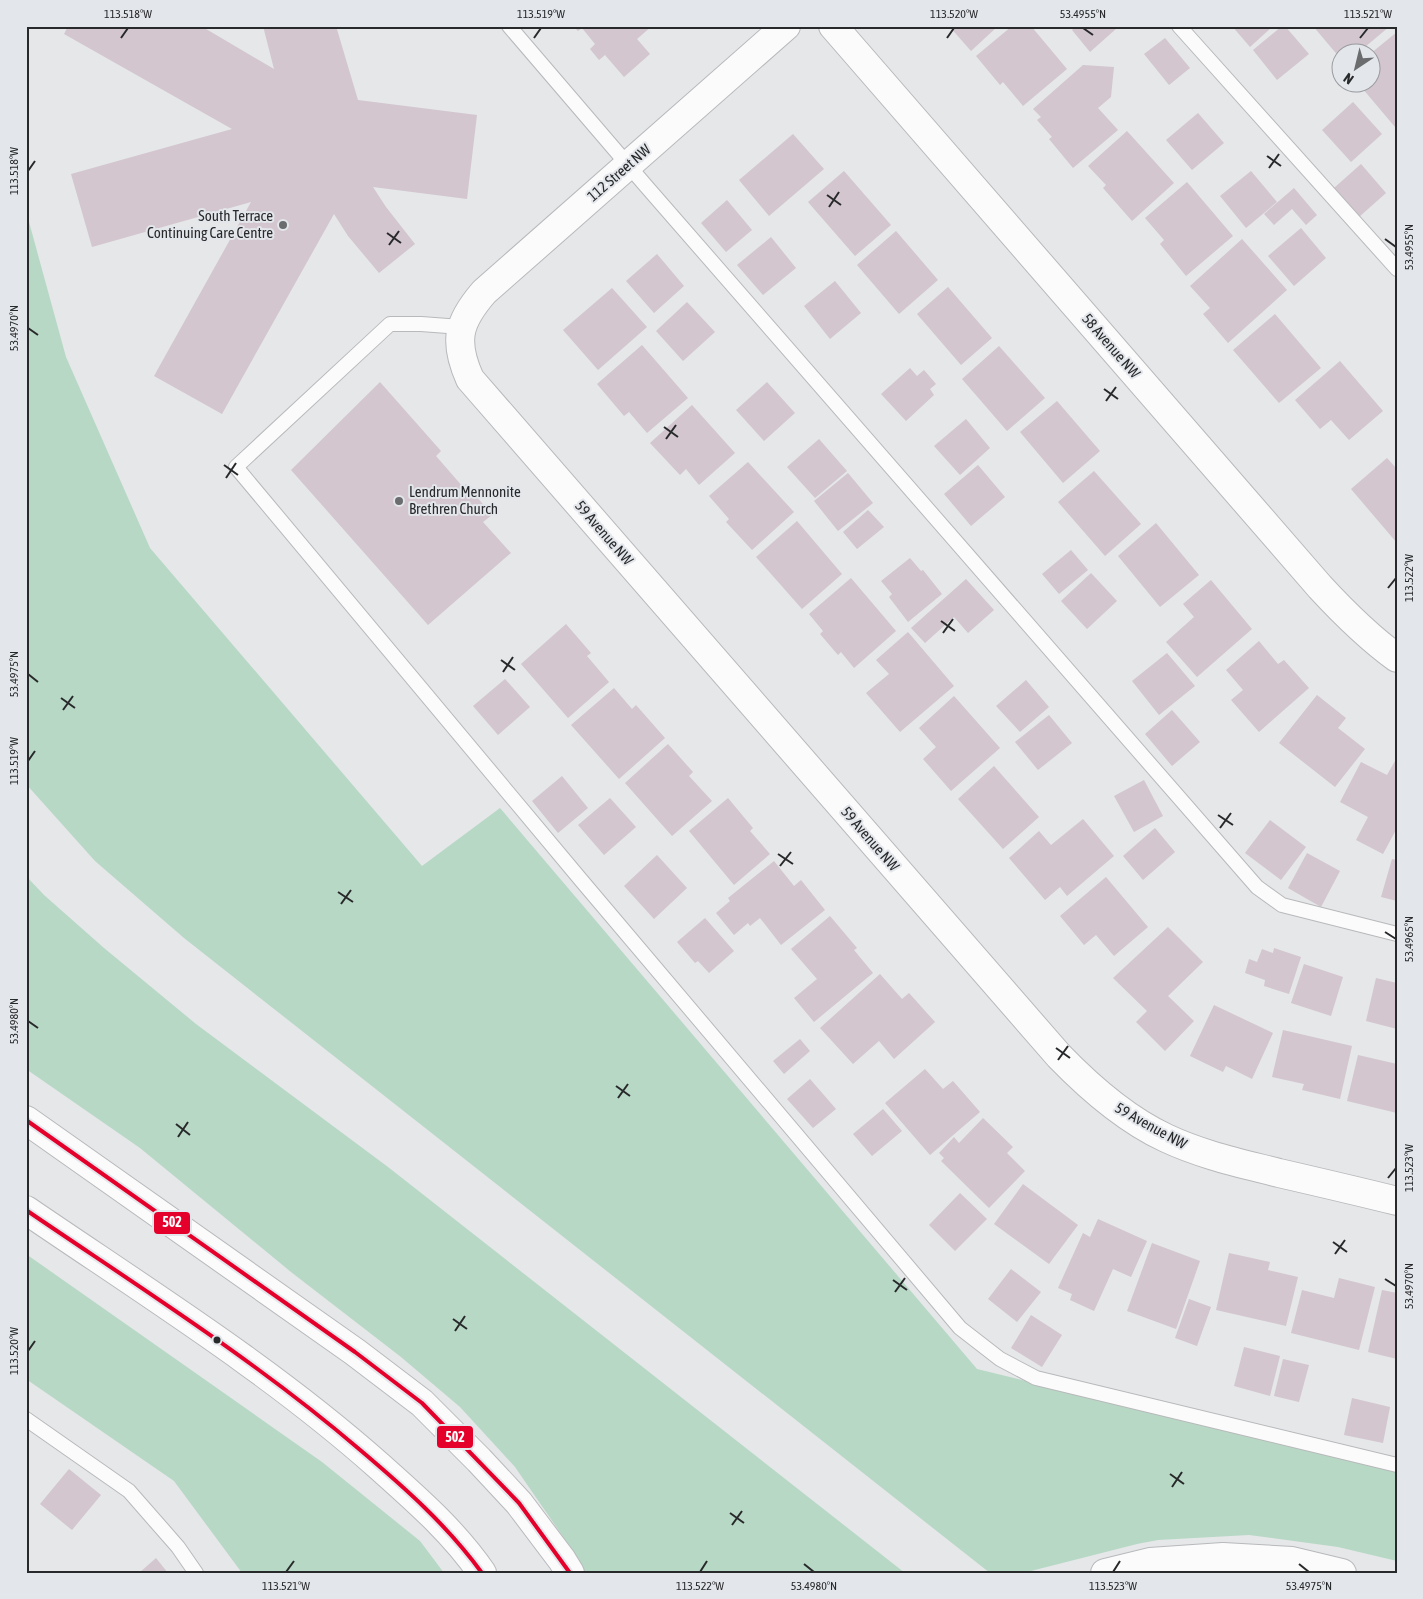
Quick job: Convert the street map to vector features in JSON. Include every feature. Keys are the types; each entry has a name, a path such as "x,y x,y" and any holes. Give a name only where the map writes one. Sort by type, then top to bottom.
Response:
{"street":[{"name":"112 Street NW","path":"461,327 469,309 484,292 786,26"},
{"name":"58 Avenue NW","path":"833,26 1320,587 1349,618 1397,658"},
{"name":"59 Avenue NW","path":"461,327 462,362 470,379 1079,1077 1107,1101 1135,1120 1165,1138 1198,1151 1228,1161 1397,1201"},
{"path":"26,1120 355,1352 422,1403 479,1460 518,1503 570,1573"},
{"path":"26,1210 262,1371 338,1430 420,1502 473,1560 482,1573"},
{"path":"1105,1573 1150,1562 1223,1557 1342,1573"}],"lane":[{"path":"509,26 1257,887 1282,905 1397,934"},
{"path":"1180,26 1397,269"},
{"path":"461,327 390,324 236,467 580,880 960,1328 1000,1360 1036,1378 1397,1465"},
{"path":"26,1419 128,1491 178,1547 196,1573"}],"green space":[{"path":"26,211 66,357 150,548 422,866 500,808 977,1369 1397,1472 1397,1561 1338,1547 1249,1535 1158,1540 1023,1573 990,1573 184,938 95,861 26,784"},
{"path":"26,876 44,895 104,948 196,1024 388,1167 905,1573 584,1573 568,1544 515,1467 460,1407 401,1357 291,1272 140,1148 26,1069"},
{"path":"26,1254 322,1462 420,1541 444,1573 242,1573 174,1481 26,1379"}],"building":[{"name":"South Terrace Continuing Care Centre","path":"68,26 201,26 274,69 263,26 336,26 358,100 477,115 467,199 373,187 415,244 379,273 348,236 334,214 222,414 154,376 251,202 92,247 71,174 232,129 64,34"},
{"path":"573,26 652,26 637,39 650,54 624,77 605,55 599,60 590,49 595,44 582,28 578,31"},
{"path":"949,26 998,26 971,51"},
{"path":"1012,26 1031,26 1067,69 1023,106 1003,82 1000,85 976,56"},
{"path":"1076,26 1115,26 1117,28 1090,52 1072,30"},
{"path":"1232,26 1273,26 1250,47"},
{"path":"1282,26 1285,26 1309,54 1277,80 1253,50"},
{"path":"1313,26 1390,26 1371,42 1330,42 1330,46"},
{"path":"1397,32 1397,125 1395,127 1365,92 1380,92 1380,46"},
{"path":"1165,38 1190,68 1169,85 1144,54"},
{"path":"1083,65 1114,67 1111,97 1098,108 1118,130 1073,168 1049,139 1052,137 1037,120 1041,117 1033,109"},
{"path":"1353,102 1382,134 1351,162 1322,130"},
{"path":"1198,113 1224,143 1192,170 1166,140"},
{"path":"1127,131 1174,183 1132,221 1103,188 1106,185 1088,166"},
{"path":"793,134 824,169 769,216 739,180"},
{"path":"1361,164 1386,193 1359,217 1334,188"},
{"path":"844,171 891,225 855,256 808,202"},
{"path":"1251,171 1277,202 1246,228 1220,196"},
{"path":"1187,182 1233,236 1186,276 1160,244 1164,240 1145,218"},
{"path":"1294,188 1317,215 1306,225 1292,209 1274,225 1264,214"},
{"path":"727,200 752,230 726,252 701,223"},
{"path":"1301,228 1326,258 1294,286 1268,256"},
{"path":"896,231 938,280 899,314 857,265"},
{"path":"771,237 796,268 763,295 737,265"},
{"path":"1242,239 1287,290 1228,343 1203,314 1210,308 1190,286"},
{"path":"657,254 684,286 654,313 626,281"},
{"path":"835,281 861,313 830,339 804,306"},
{"path":"948,287 992,338 961,365 917,314"},
{"path":"612,288 647,327 598,370 563,330"},
{"path":"687,302 715,332 683,361 656,331"},
{"path":"1275,314 1321,368 1279,403 1233,350"},
{"path":"642,345 688,398 647,433 629,412 624,416 597,384"},
{"path":"999,346 1045,398 1007,431 962,379"},
{"path":"1340,361 1383,411 1349,440 1331,420 1320,429 1295,400"},
{"path":"910,368 917,376 924,370 936,384 930,389 934,395 906,421 881,394"},
{"name":"Lendrum Mennonite Brethren Church","path":"380,382 441,451 436,456 463,487 466,484 492,515 483,522 511,553 428,625 291,470"},
{"path":"767,382 795,413 764,441 736,410"},
{"path":"1057,401 1100,451 1063,483 1020,432"},
{"path":"692,405 735,453 699,485 686,469 680,475 650,443"},
{"path":"966,419 990,448 960,475 934,446"},
{"path":"819,439 847,471 815,498 787,467"},
{"path":"1387,458 1397,469 1397,543 1351,489"},
{"path":"748,462 794,512 752,550 726,522 729,519 709,496"},
{"path":"978,465 1005,497 971,526 944,494"},
{"path":"1094,471 1141,524 1105,556 1058,502"},
{"path":"848,473 873,503 838,531 814,501"},
{"path":"868,510 884,527 857,549 843,532"},
{"path":"797,521 842,574 802,609 756,557"},
{"path":"1156,523 1199,575 1160,607 1118,556"},
{"path":"1071,550 1088,570 1059,594 1042,574"},
{"path":"910,558 921,571 923,570 942,594 908,622 889,597 892,594 881,581"},
{"path":"1091,573 1117,601 1087,629 1061,601"},
{"path":"851,578 896,631 854,668 841,652 838,655 820,634 823,631 809,614"},
{"path":"966,579 994,610 968,633 954,617 925,643 911,628"},
{"path":"1211,580 1252,629 1197,677 1166,642 1194,617 1183,604"},
{"path":"566,624 591,653 587,656 609,682 568,718 521,664"},
{"path":"908,632 954,686 900,732 866,693 889,674 876,660"},
{"path":"1259,641 1278,664 1284,660 1309,688 1259,732 1231,700 1243,690 1226,670"},
{"path":"1167,653 1195,686 1159,715 1132,681"},
{"path":"505,679 530,707 498,735 473,706"},
{"path":"1026,680 1049,707 1020,732 996,706"},
{"path":"614,688 632,709 636,705 665,738 619,779 571,725"},
{"path":"1317,695 1346,718 1338,728 1365,749 1335,787 1279,743"},
{"path":"954,696 1000,748 951,791 923,759 936,747 919,728"},
{"path":"1172,710 1200,742 1172,766 1145,734"},
{"path":"1049,715 1072,743 1038,770 1015,742"},
{"path":"668,744 693,772 689,776 712,801 672,836 625,783"},
{"path":"1395,761 1397,762 1397,828 1383,854 1356,840 1368,817 1340,802 1361,762 1387,775"},
{"path":"994,766 1039,817 1003,849 958,799"},
{"path":"562,776 588,808 558,833 532,801"},
{"path":"1144,780 1163,816 1134,832 1114,796"},
{"path":"610,798 636,827 604,855 578,825"},
{"path":"728,798 753,828 750,831 770,854 734,885 689,831"},
{"path":"1083,819 1114,856 1067,896 1060,887 1045,900 1009,858 1039,831 1051,845"},
{"path":"1270,820 1306,847 1281,880 1245,853"},
{"path":"1155,828 1175,852 1143,880 1123,856"},
{"path":"1307,853 1340,871 1321,907 1288,888"},
{"path":"657,855 687,888 654,919 624,886"},
{"path":"1392,859 1397,860 1397,901 1381,897"},
{"path":"774,861 794,886 801,880 825,910 781,945 760,918 750,926 748,923 734,935 716,913 730,901 728,898"},
{"path":"1106,877 1148,927 1114,956 1096,935 1084,945 1060,916"},
{"path":"830,916 857,948 854,950 873,973 814,1022 794,998 817,979 791,949"},
{"path":"705,918 734,951 709,973 698,961 695,963 677,942"},
{"path":"1168,927 1203,962 1168,996 1194,1021 1165,1051 1136,1022 1147,1011 1113,978"},
{"path":"1274,948 1301,957 1289,994 1264,986 1265,980 1245,973 1249,959 1257,962 1262,949 1273,953"},
{"path":"1304,964 1343,977 1331,1016 1291,1003"},
{"path":"880,974 902,999 909,993 935,1022 894,1059 879,1041 853,1064 820,1028"},
{"path":"1376,978 1397,983 1397,1029 1366,1021"},
{"path":"1214,1005 1273,1033 1252,1079 1226,1066 1223,1072 1190,1056"},
{"path":"1283,1030 1352,1046 1340,1099 1302,1090 1304,1084 1272,1077"},
{"path":"800,1039 810,1051 784,1074 773,1061"},
{"path":"1358,1055 1397,1064 1397,1113 1347,1101"},
{"path":"925,1069 943,1089 953,1081 980,1112 930,1155 885,1103"},
{"path":"810,1079 836,1109 813,1128 787,1099"},
{"path":"883,1109 902,1131 872,1156 853,1134"},
{"path":"983,1118 1013,1147 1007,1153 1025,1171 989,1208 941,1161 944,1158 939,1153 954,1137 959,1143"},
{"path":"1023,1184 1078,1225 1049,1264 994,1224"},
{"path":"960,1193 987,1219 955,1251 929,1225"},
{"path":"1098,1219 1147,1241 1131,1277 1113,1269 1094,1311 1070,1300 1072,1294 1058,1288 1083,1233 1090,1237"},
{"path":"1152,1243 1200,1261 1176,1329 1127,1311"},
{"path":"1229,1253 1270,1262 1268,1270 1298,1277 1286,1326 1216,1310"},
{"path":"1011,1269 1041,1292 1017,1322 988,1299"},
{"path":"1339,1278 1375,1287 1359,1350 1291,1333 1302,1290 1334,1298"},
{"path":"1382,1290 1397,1293 1397,1359 1368,1352"},
{"path":"1189,1299 1211,1307 1197,1346 1175,1338"},
{"path":"1031,1315 1062,1335 1042,1367 1011,1348"},
{"path":"1244,1347 1280,1356 1270,1396 1234,1386"},
{"path":"1283,1359 1309,1365 1299,1402 1274,1396"},
{"path":"1352,1398 1390,1407 1383,1443 1344,1435"},
{"path":"69,1469 101,1495 72,1530 40,1504"},
{"path":"156,1558 168,1573 139,1573"}],"transit line":[{"name":"502","path":"26,1120 355,1352 422,1403 519,1503 570,1573"},
{"name":"502","path":"26,1210 196,1325 319,1416 376,1463 424,1507 469,1555 482,1573"}],"place":[{"name":"South Terrace Continuing Care Centre","path":"283,225"},
{"name":"Lendrum Mennonite Brethren Church","path":"399,501"}]}
